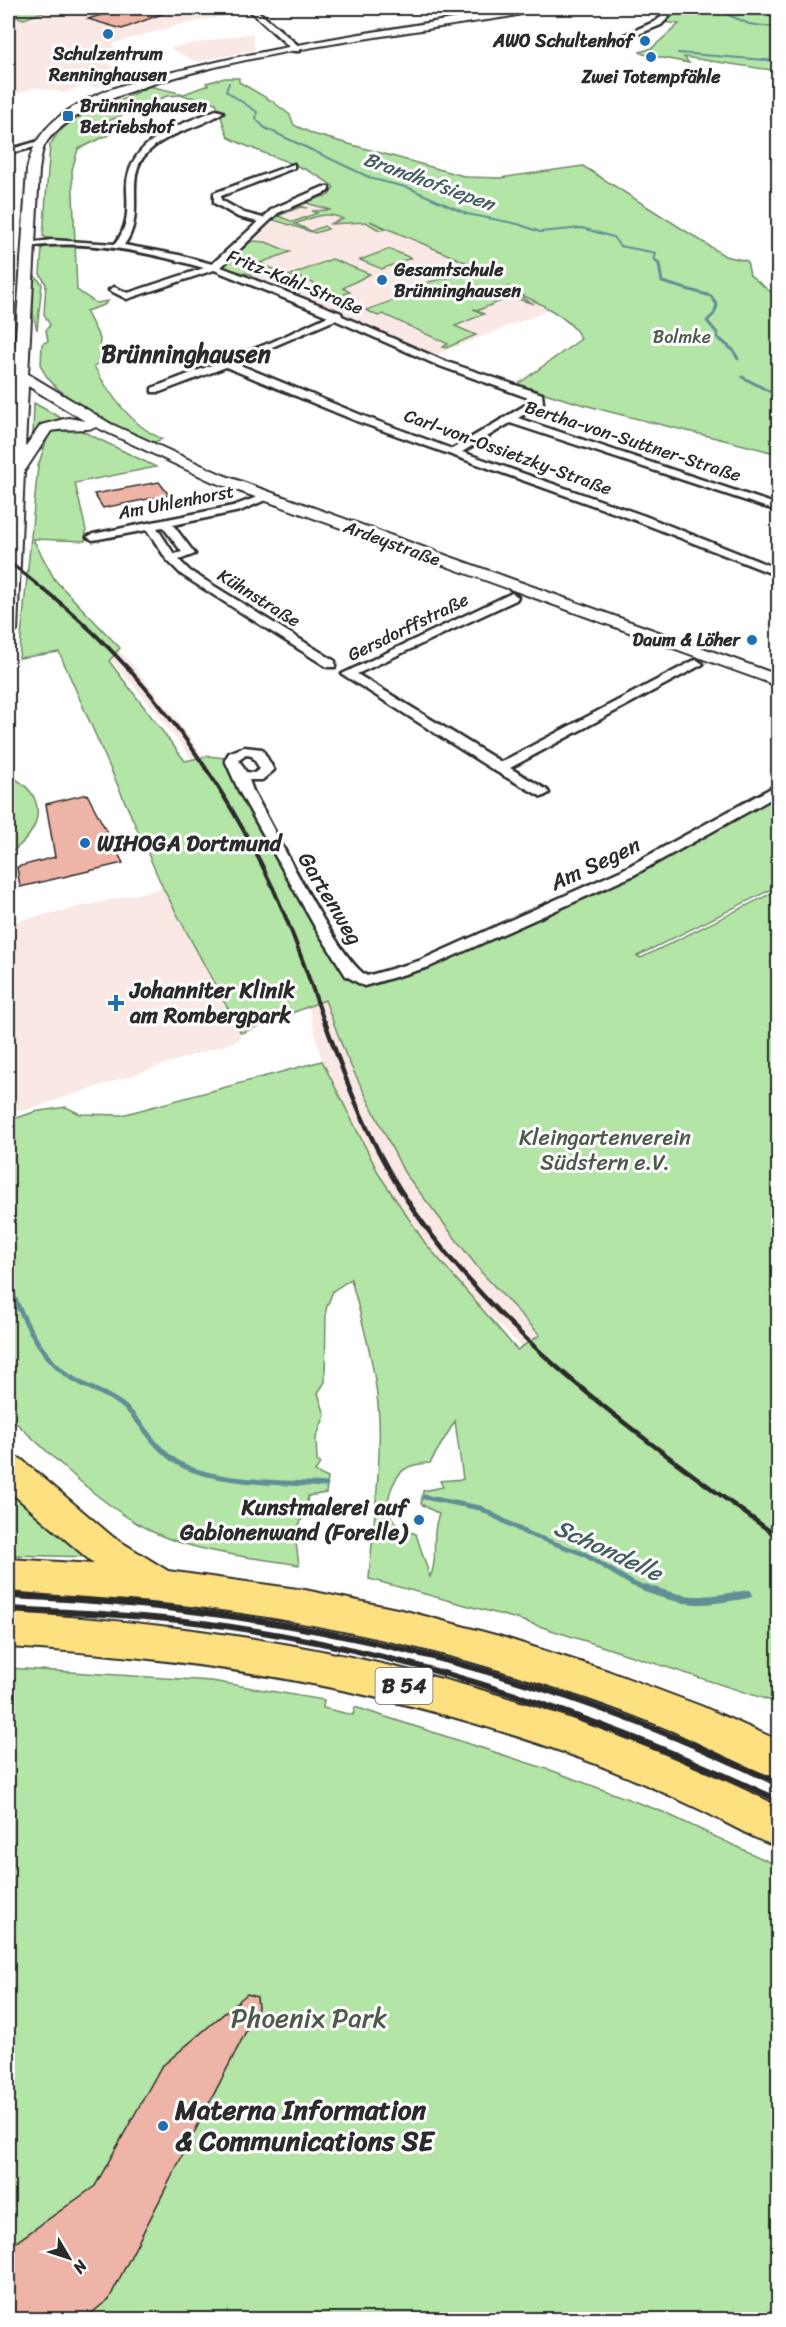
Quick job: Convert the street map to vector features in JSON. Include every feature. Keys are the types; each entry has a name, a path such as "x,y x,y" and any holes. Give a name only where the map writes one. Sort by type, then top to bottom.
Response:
{"highway":[{"path":"8,1469 100,1548 162,1585"},
{"name":"B 54","path":"8,1575 162,1585 346,1614 511,1656 641,1700 778,1759"},
{"name":"B 54","path":"8,1630 103,1635 251,1654 407,1687 524,1721 583,1743 662,1774 778,1827"}],"main road":[{"path":"8,631 17,471 14,376 29,244 33,170 39,143 51,129 68,116 117,92 215,64 533,8"},
{"path":"13,248 29,244"},
{"name":"Ardeystraße","path":"14,376 89,426 259,500 512,597 778,693"},
{"name":"Ardeystraße","path":"14,376 106,427 259,500 778,681"},
{"name":"Ardeystraße","path":"17,471 46,428 63,423 89,426"}],"street":[{"path":"250,8 297,49"},
{"path":"619,39 654,24 675,8"},
{"path":"119,245 131,230 134,167 138,158 177,130 219,112"},
{"path":"8,152 39,143"},
{"path":"265,221 241,215 217,201 216,195 291,166"},
{"path":"114,290 127,296 214,267 281,208 326,189"},
{"name":"Fritz-Kahl-Straße","path":"29,244 48,242 119,245 214,267 338,315 426,357 538,396 539,401 510,419"},
{"path":"156,390 338,315"},
{"name":"Carl-von-Ossietzky-Straße","path":"226,363 297,395 456,451 778,572"},
{"path":"456,451 510,419"},
{"name":"Bertha-von-Suttner-Straße","path":"510,419 778,508"},
{"name":"Am Uhlenhorst","path":"93,537 166,523 259,500"},
{"path":"166,523 189,554 171,558"},
{"name":"Kühnstraße","path":"150,526 171,558 209,588 331,664"},
{"name":"Gersdorffstraße","path":"512,597 348,674 542,793"},
{"path":"500,768 697,664"},
{"name":"Gartenweg","path":"241,775 246,791 283,858 351,973 364,981 371,981 424,964"},
{"name":"Am Segen","path":"424,964 627,873 778,790"}],"shaded area":[{"path":"8,8 211,8 230,15 178,25 112,44 118,55 104,62 134,75 97,88 84,85 65,93 36,87 8,97"},
{"path":"252,33 255,50 196,62 170,48"},
{"name":"Gesamtschule Brünninghausen","path":"302,202 358,216 421,243 492,275 549,310 433,356 345,314 226,265 278,213"},
{"path":"77,610 129,661 173,714 217,775 302,943 346,1056 404,1172 482,1273 540,1335 541,1365 469,1296 397,1205 365,1151 322,1061 301,975 193,761 153,708 99,647"},
{"name":"Johanniter Klinik am Rombergpark","path":"163,888 241,1033 239,1040 23,1111 8,1108 8,972 15,959 8,941 8,923"}],"green space":[{"path":"8,8 37,8 46,11 24,19 17,17 8,21"},
{"path":"670,8 733,8 751,15 778,15 778,71 684,57 689,63 643,54 640,52 652,48 679,24 654,21"},
{"name":"Bolmke","path":"225,78 239,78 239,82 272,101 290,115 294,125 313,134 467,177 500,178 583,166 725,256 747,261 750,275 778,298 778,454 614,413 518,384 581,339 569,323 560,316 539,303 510,290 508,286 508,290 534,304 511,297 479,310 473,309 484,314 455,326 476,335 446,348 443,347 448,344 383,314 378,316 366,310 425,289 428,282 455,275 466,263 479,268 370,221 386,229 379,230 366,222 329,224 343,219 331,215 319,216 295,224 311,231 324,226 328,229 315,233 271,219 292,206 302,206 307,208 300,207 278,216 293,222 317,213 312,211 331,210 303,202 329,195 334,187 309,171 228,137 216,103 181,95 167,96 99,125 115,132 78,149 72,170 77,290 96,303 108,301 104,305 86,311 100,339 98,364 94,366 122,408 141,426 162,439 152,443 107,421 74,401 59,390 41,366 42,344 48,341 46,330 50,325 44,314 46,284 40,274 42,248 49,245 51,240 43,236 50,145 57,134 77,116 116,103 149,86 184,94 208,85 206,83"},
{"path":"252,241 266,242 290,252 260,263 278,271 256,275 221,266 244,244"},
{"path":"389,249 411,258 382,269 360,260"},
{"path":"332,259 370,274 343,288 350,292 342,295 296,276 283,278"},
{"path":"34,275 42,284 37,330 33,313"},
{"path":"34,403 66,421 33,437"},
{"name":"Kleingartenverein Südstern e.V.","path":"56,428 76,428 156,467 75,483 86,530 85,541 33,539 55,580 120,648 109,661 185,761 208,756 226,758 293,862 294,887 328,949 351,980 370,985 379,984 533,922 633,874 778,794 778,886 637,956 641,958 778,890 778,1703 517,1619 369,1579 378,1479 378,1401 365,1331 351,1279 333,1291 326,1309 325,1382 318,1393 325,1415 316,1438 317,1461 320,1463 315,1472 328,1478 326,1493 308,1496 306,1509 295,1535 299,1565 207,1550 155,1533 134,1522 96,1495 8,1416 8,1121 34,1112 66,1107 80,1114 122,1115 322,1061 380,1176 425,1243 517,1350 540,1335 482,1273 404,1172 346,1056 325,1000 241,1033 163,888 59,652 19,658 38,466 49,433","holes":["455,1421 463,1479 440,1481 443,1487 423,1491 421,1504 439,1514 435,1531 434,1563 430,1577 416,1534 401,1527 391,1517 388,1503 392,1487 404,1469 430,1463"]},
{"path":"8,775 22,783 31,792 37,813 35,824 29,835 8,854"},
{"path":"8,1478 94,1557 8,1555"},
{"name":"Phoenix Park","path":"8,1668 212,1681 324,1700 323,1708 353,1715 355,1707 553,1771 663,1812 778,1866 778,2319 8,2319"}],"building":[{"path":"124,8 137,8 162,14 122,29 88,19"},
{"path":"159,482 169,495 103,508 94,494"},
{"name":"WIHOGA Dortmund","path":"87,794 123,863 20,887 17,867 55,857 46,804"},
{"name":"Materna Information & Communications SE","path":"247,1994 257,1997 258,2008 109,2299 84,2319 8,2319 8,2248 95,2186 161,2067"}],"waterway":[{"path":"713,8 749,24 778,28"},
{"path":"678,53 778,61"},
{"name":"Brandhofsiepen","path":"229,83 226,91 257,112 256,119 265,128 373,179 409,188 467,214 518,224 540,232 582,228 613,237 620,246 656,253 655,256"},
{"name":"Brandhofsiepen","path":"655,255 654,259 659,264 662,282 711,296 717,305 715,312"},
{"name":"Brandhofsiepen","path":"714,314 707,321 718,334 717,337 733,350 738,359"},
{"name":"Brandhofsiepen","path":"742,377 778,396"},
{"name":"Schondelle","path":"8,1283 31,1332 56,1365 73,1379 122,1405 135,1417 159,1447 175,1461 190,1469 227,1478 326,1485"},
{"name":"Schondelle","path":"424,1497 480,1508 526,1533 584,1554 633,1584 650,1590"},
{"name":"Schondelle","path":"645,1588 673,1597 696,1600 748,1594"}],"railway":[{"path":"8,561 44,590"},
{"path":"42,588 78,619 145,687 203,764 252,846 273,888 325,1024"},
{"path":"325,1022 340,1065 387,1168 436,1241 478,1290 523,1336 572,1380 674,1461 778,1537"},
{"path":"8,1596 107,1602 206,1613 305,1629 403,1650 499,1675 594,1706 687,1742 778,1784"},
{"path":"8,1609 203,1623 278,1635 425,1668 569,1713 709,1769 778,1800"}],"place":[{"name":"Schulzentrum Renninghausen","path":"108,34"},
{"name":"AWO Schultenhof","path":"645,41"},
{"name":"Zwei Totempfähle","path":"651,57"},
{"name":"Brünninghausen Betriebshof","path":"68,116"},
{"name":"Gesamtschule Brünninghausen","path":"382,280"},
{"name":"Daum & Löher","path":"752,640"},
{"name":"WIHOGA Dortmund","path":"85,843"},
{"name":"Johanniter Klinik am Rombergpark","path":"116,1003"},
{"name":"Kunstmalerei auf Gabionenwand (Forelle)","path":"419,1520"},
{"name":"Materna Information & Communications SE","path":"163,2126"}],"district":[{"name":"Brünninghausen","path":"186,354"}]}
